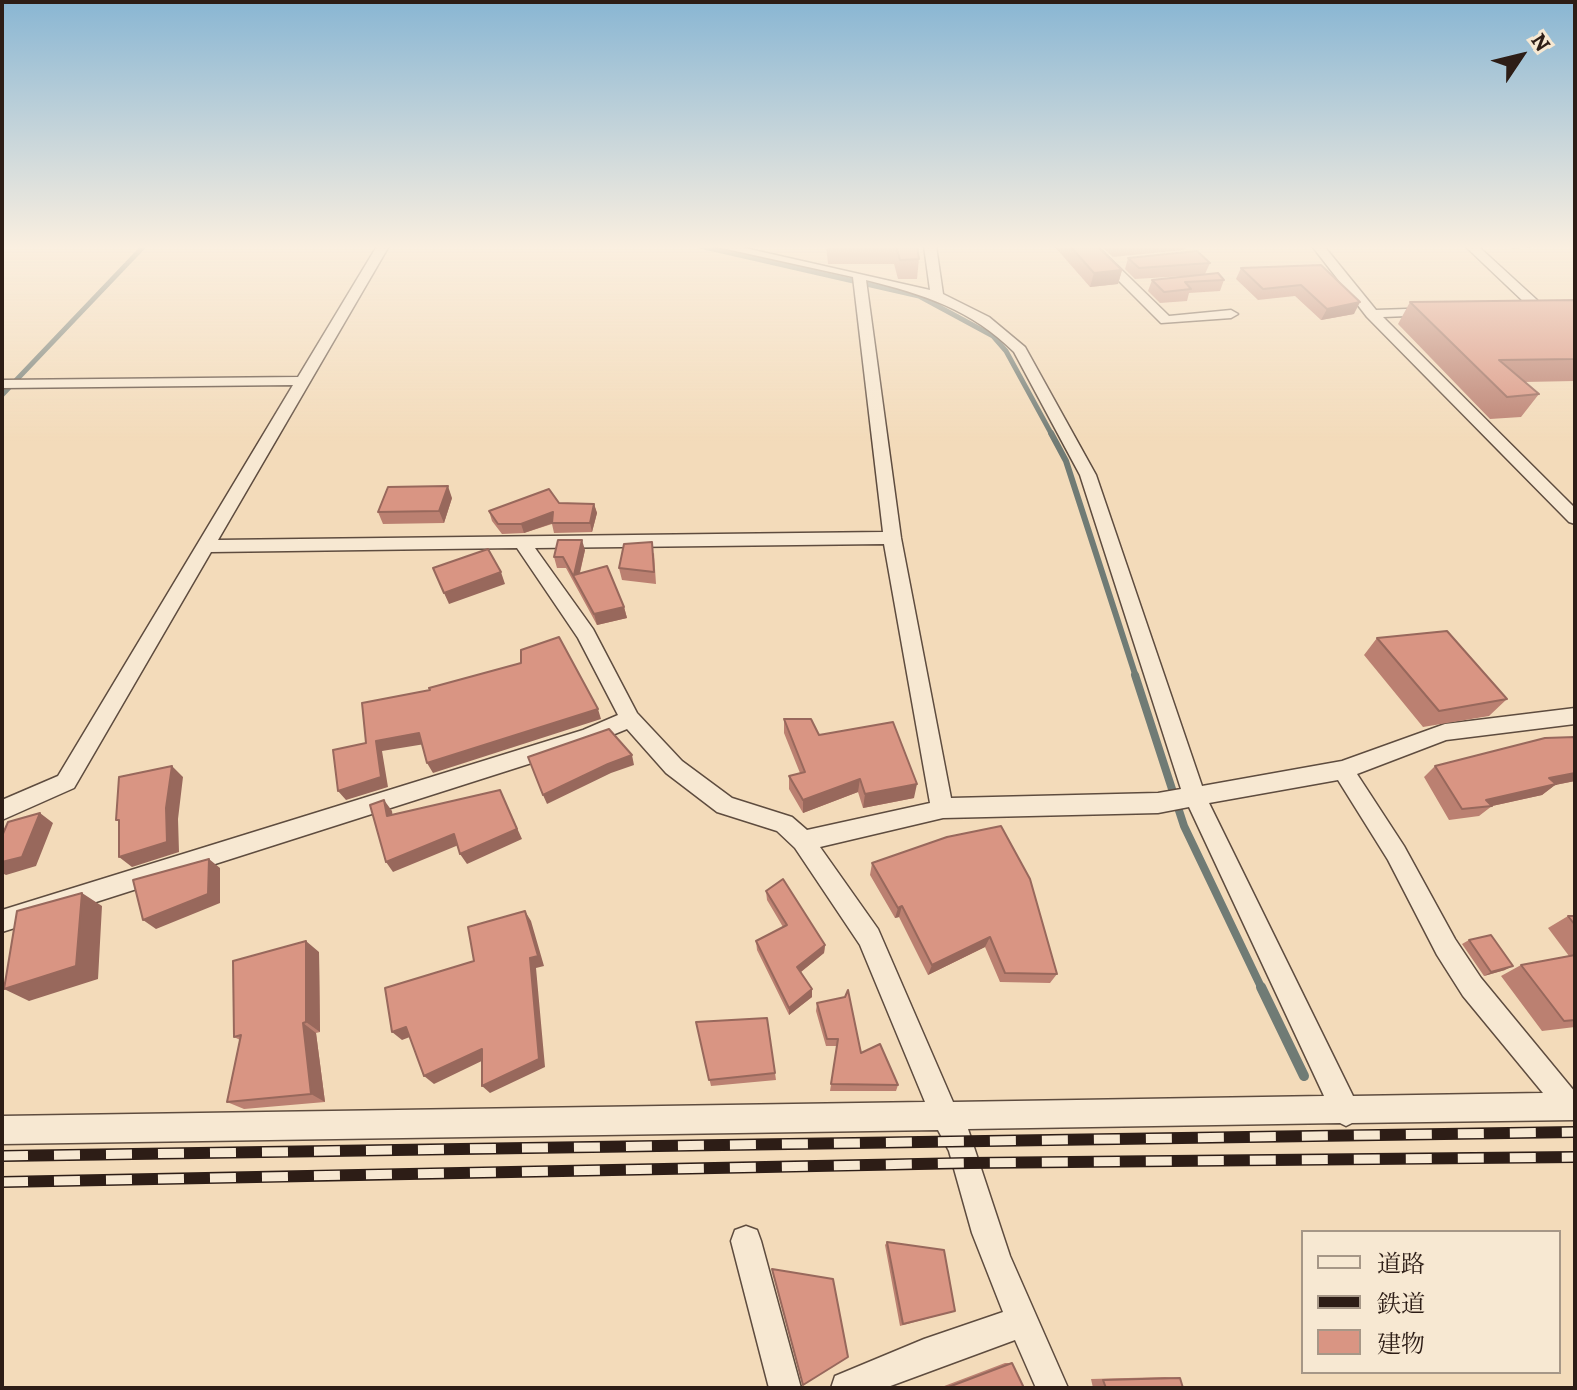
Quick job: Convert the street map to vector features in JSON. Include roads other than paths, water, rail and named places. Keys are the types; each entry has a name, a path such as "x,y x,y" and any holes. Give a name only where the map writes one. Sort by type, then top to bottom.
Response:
{"street":[{"path":"2,810 66,782 345,311"},
{"path":"864,311 892,538 942,808"},
{"path":"966,311 1004,333 1020,350 1088,475 1189,796 1346,1112"},
{"path":"1157,311 1166,320 1231,314"},
{"path":"1370,311 1575,518"},
{"path":"1372,314 1434,311"},
{"path":"3,384 303,381"},
{"path":"207,546 892,538"},
{"path":"522,542 586,634 630,719 674,767 705,792 725,805 784,824 803,841 869,937 944,1114 960,1139 980,1211 1052,1388"},
{"path":"803,841 928,814 942,808 1158,803 1343,770 1445,732 1575,716"},
{"path":"2,921 588,737 630,719"},
{"path":"1343,770 1396,853 1446,947 1472,987 1572,1106"},
{"path":"2,1130 944,1114 1346,1112 1572,1106"},
{"path":"746,1241 785,1388"},
{"path":"847,1388 924,1355 1023,1321"}],"waterway":[{"path":"2,395 82,311"},
{"path":"947,311 993,336 1006,351 1052,435"},
{"path":"1051,433 1066,461 1136,677"},
{"path":"1135,675 1184,826 1262,989"},
{"path":"1261,987 1304,1076"}],"railway":[{"path":"2,1156 1575,1132"},
{"path":"2,1182 969,1163 1575,1157"}]}
